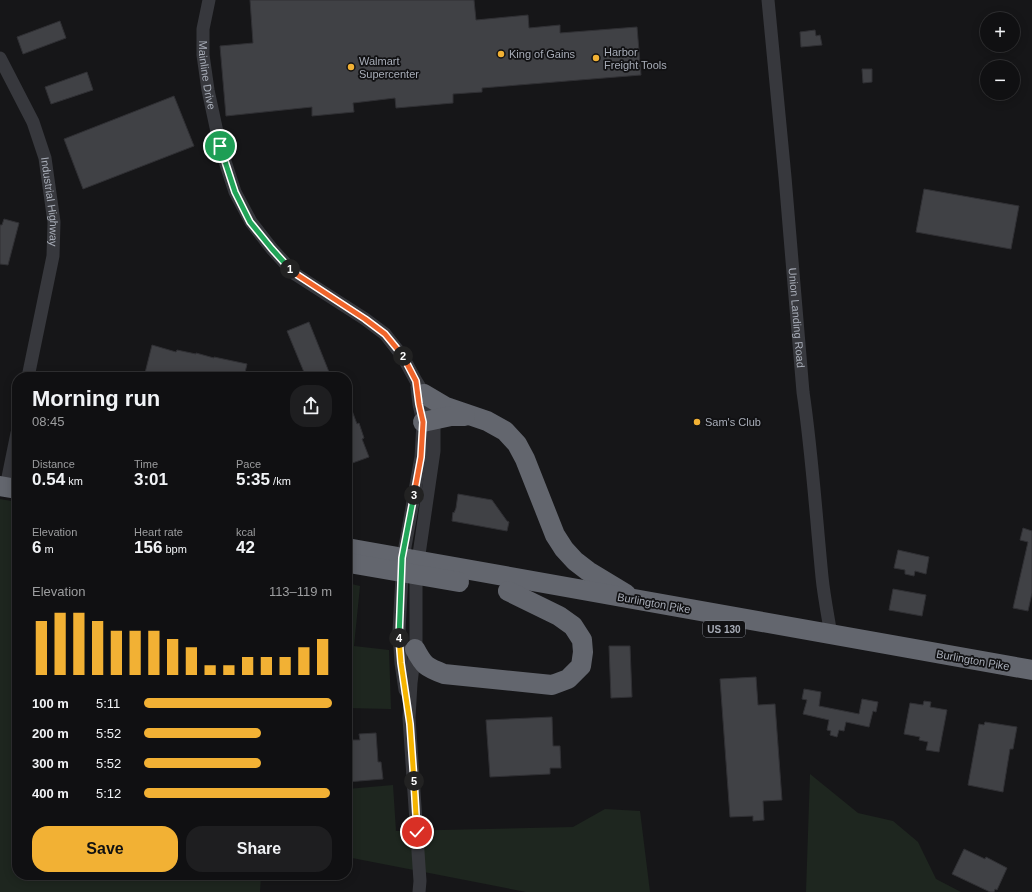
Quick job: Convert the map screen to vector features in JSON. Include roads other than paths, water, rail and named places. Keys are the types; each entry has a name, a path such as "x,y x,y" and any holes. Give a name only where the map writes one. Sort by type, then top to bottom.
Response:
{"highway":[{"path":"420,387 446,407 487,421 505,431 517,444 556,535 564,549 588,571 637,600"},
{"path":"428,421 451,416 472,416"},
{"name":"Burlington Pike","path":"352,550 410,567 508,590 1032,683"},
{"name":"Burlington Pike","path":"352,562 410,567 637,600 1032,670"},
{"path":"415,649 421,661 429,668 444,674 552,684 568,679 581,666 583,652 582,640 573,626 560,616 508,590"}],"street":[{"name":"Mainline Drive","path":"209,0 203,28 203,55 208,90 220,146 235,192 250,222 272,249 296,274 365,319 385,334 403,357 429,402 428,421 434,451 410,567"},
{"name":"Union Landing Road","path":"768,0 786,177 804,392 822,579 831,635"},
{"name":"Industrial Highway","path":"0,58 33,122 45,158 54,222 53,256 29,372"},
{"path":"8,493 12,466"},
{"path":"409,718 411,683 416,642 410,567"},
{"path":"410,567 399,631 401,663 409,718 420,881 419,892"}],"place":[{"name":"King of Gains","path":"501,54"},
{"name":"Harbor Freight Tools","path":"596,58"},
{"name":"Walmart Supercenter","path":"351,67"},
{"name":"Sam's Club","path":"697,422"}]}
